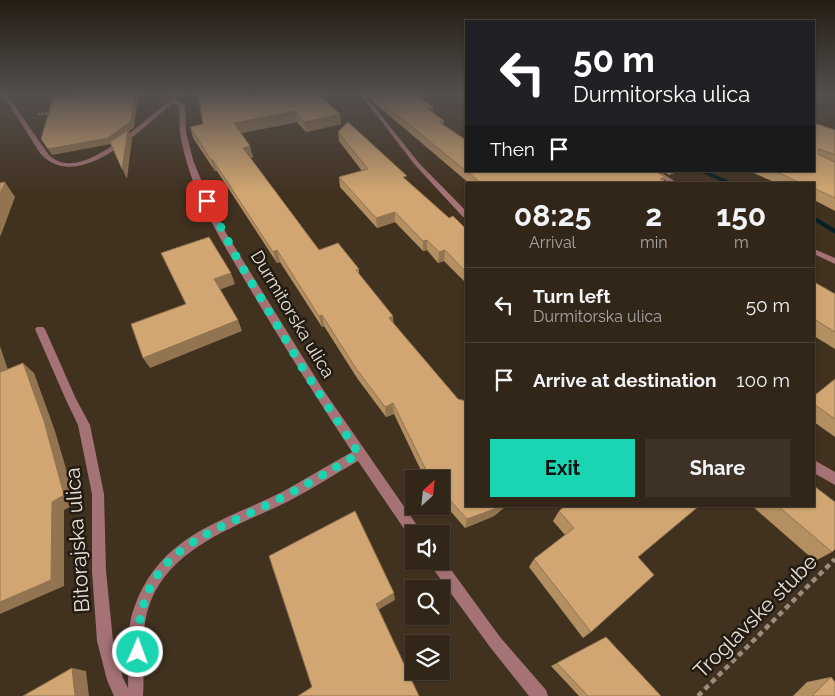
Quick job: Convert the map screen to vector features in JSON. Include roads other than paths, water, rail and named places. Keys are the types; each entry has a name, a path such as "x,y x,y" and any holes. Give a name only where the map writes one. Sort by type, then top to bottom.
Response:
{"street":[{"path":"28,127 46,156 52,161 68,165 86,162 108,153 139,127"},
{"name":"Durmitorska ulica","path":"183,127 189,156 212,212 302,367 359,454 410,525"},
{"path":"388,127 416,164 465,214"},
{"path":"656,172 673,182"},
{"path":"815,251 835,261"},
{"name":"Bitorajska ulica","path":"40,329 84,425 98,494 99,571 105,641 115,680 124,696"},
{"path":"136,696 141,610 151,584 167,562 187,545 209,532 286,496 359,454"},
{"path":"815,467 835,478"},
{"path":"443,570 496,642 540,696"}],"waterway":[{"path":"703,172 728,182"},
{"path":"815,219 835,232"}]}
